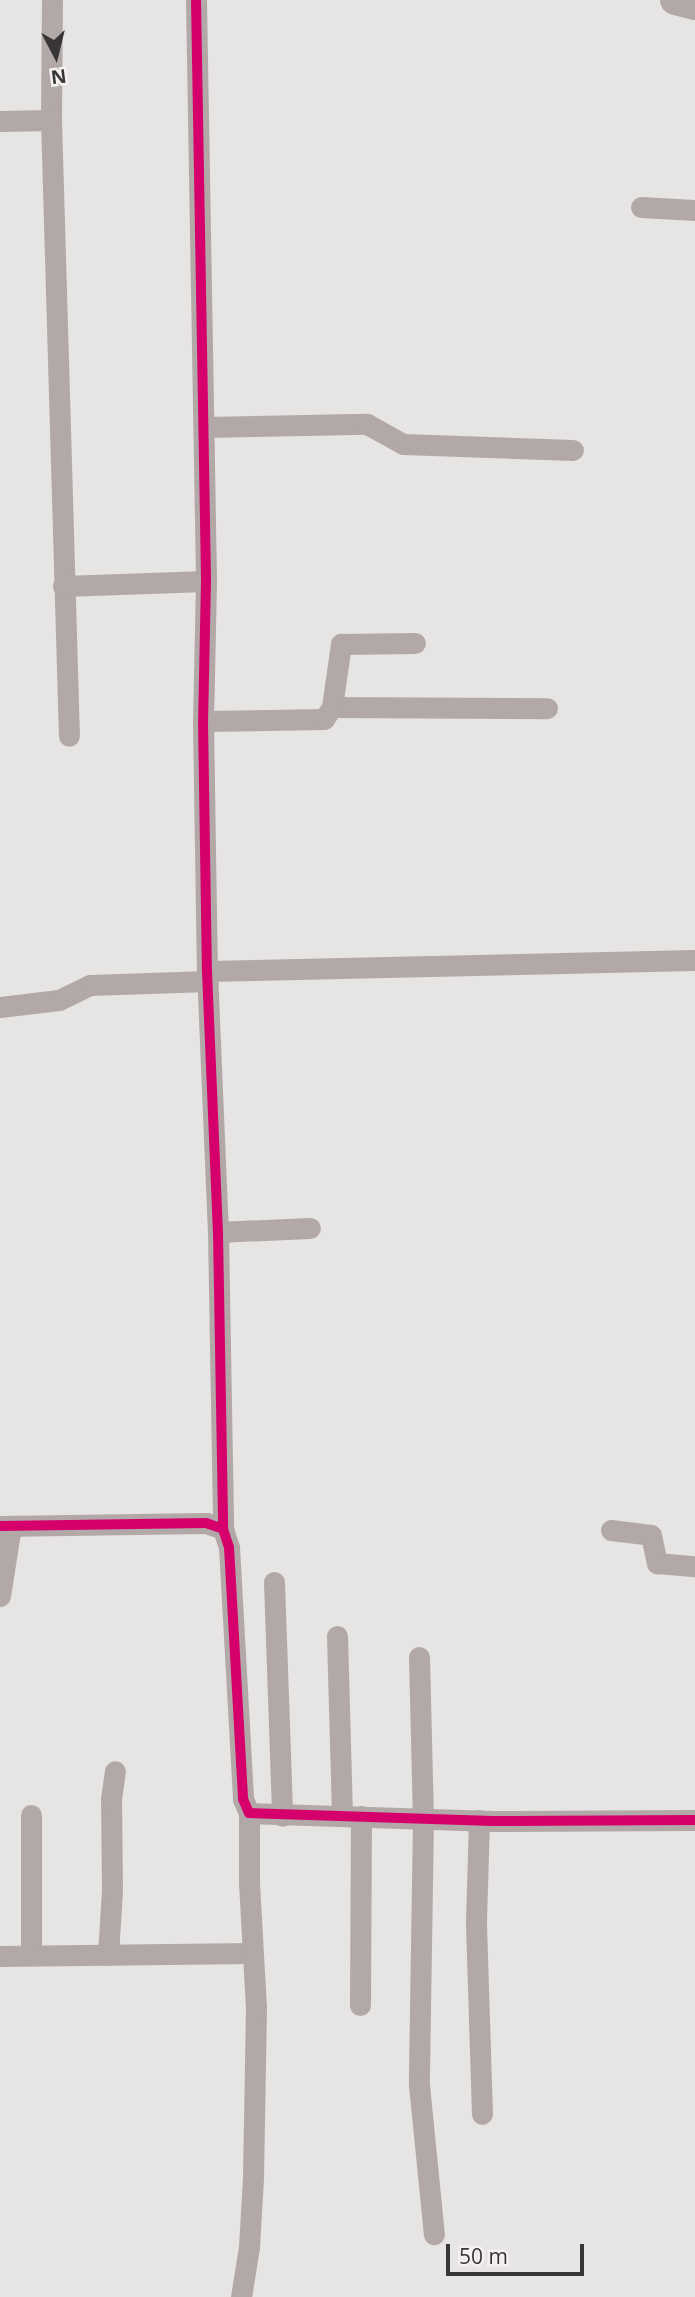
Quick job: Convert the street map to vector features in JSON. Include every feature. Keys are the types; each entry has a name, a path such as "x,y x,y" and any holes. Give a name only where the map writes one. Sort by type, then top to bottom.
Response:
{"street":[{"path":"52,0 51,120 69,736"},
{"path":"196,0 206,581 203,721 207,976 218,1232 223,1529 229,1547 243,1799 249,1813 256,2008 253,2178 249,2247 242,2297"},
{"path":"675,0 695,5"},
{"path":"0,121 51,120"},
{"path":"641,207 695,210"},
{"path":"204,428 367,424 402,444 573,450"},
{"path":"64,586 206,581"},
{"path":"203,721 320,720 328,716 332,707 341,644 415,643"},
{"path":"332,707 547,708"},
{"path":"0,1007 59,1000 90,985 207,976 695,960"},
{"path":"218,1232 310,1227"},
{"path":"0,1596 5,1526 206,1523 223,1529"},
{"path":"611,1530 651,1535 658,1564 695,1566"},
{"path":"274,1581 282,1816"},
{"path":"337,1636 352,1816 360,2005"},
{"path":"419,1657 423,1819 419,2060 434,2234"},
{"path":"108,1955 112,1900 111,1799 115,1771"},
{"path":"249,1813 479,1820 695,1820"},
{"path":"31,1815 31,1955"},
{"path":"479,1820 476,1924 482,2114"},
{"path":"0,1956 252,1953"}],"cycle path":[{"path":"196,0 206,581 203,721 207,971 218,1232 223,1529"},
{"path":"0,1526 206,1523 223,1529 229,1547 243,1799 249,1813 493,1821 695,1820"}]}
